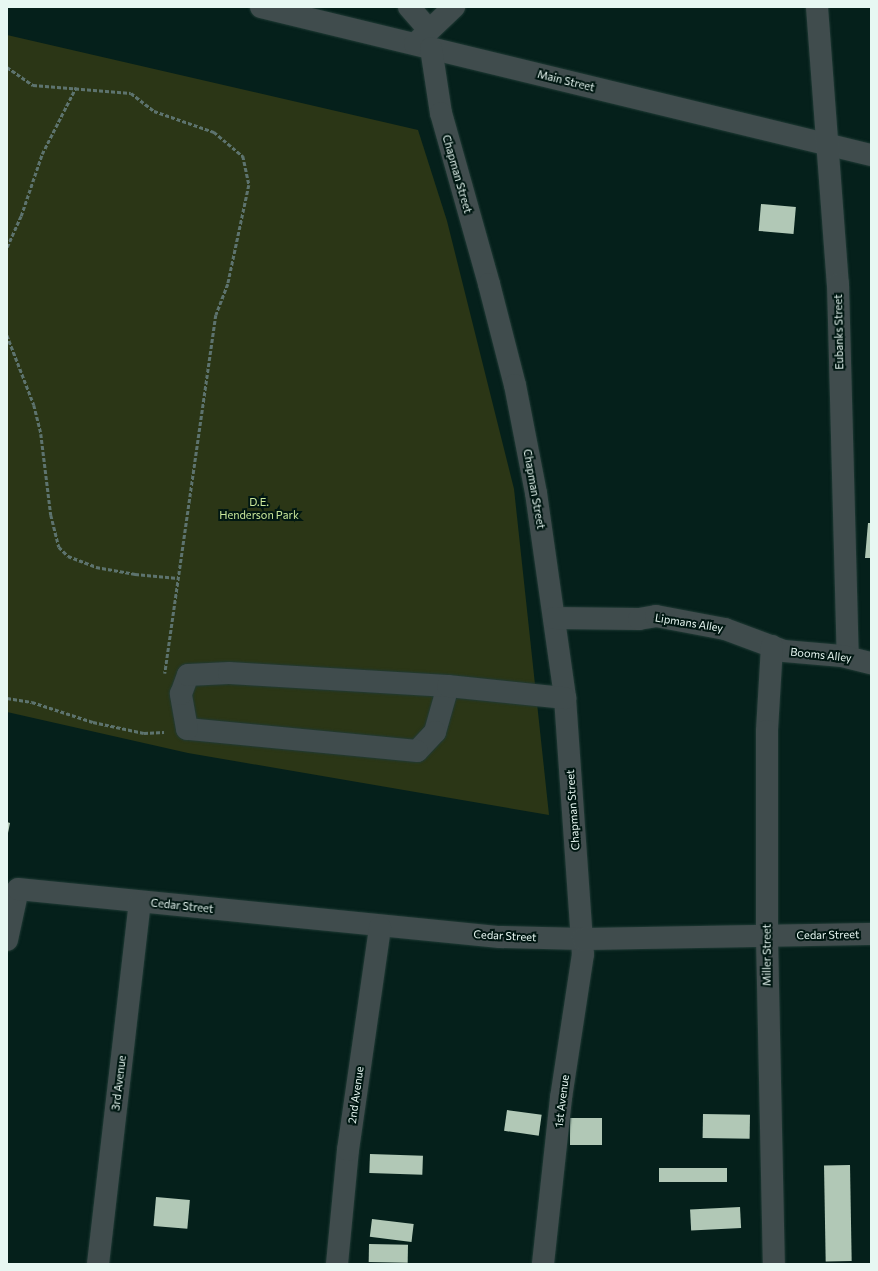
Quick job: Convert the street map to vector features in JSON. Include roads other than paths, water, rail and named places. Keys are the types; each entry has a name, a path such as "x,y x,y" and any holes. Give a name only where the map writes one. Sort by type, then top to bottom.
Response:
{"street":[{"name":"Main Street","path":"261,7 425,40 871,155"},
{"path":"409,7 425,40 454,7"},
{"name":"Eubanks Street","path":"817,7 838,284 848,657"},
{"name":"Chapman Street","path":"425,40 441,113 490,284 515,385 536,493 565,698 583,939"},
{"name":"Lipmans Alley","path":"554,618 639,619 656,616 725,628 772,646"},
{"name":"Booms Alley","path":"772,646 796,653 848,657 871,663"},
{"name":"Miller Street","path":"772,646 767,731 767,937 774,1264"},
{"path":"448,686 435,732 417,751 187,729 181,694 188,675 228,673 448,686 565,698"},
{"name":"Cedar Street","path":"7,940 18,889 500,937 583,939 871,934"},
{"name":"3rd Avenue","path":"98,1264 140,902"},
{"name":"2nd Avenue","path":"337,1264 348,1150 380,926"},
{"name":"1st Avenue","path":"543,1264 561,1098 583,939"}],"park label":[{"name":"D.E. Henderson Park","path":"259,509"}]}
